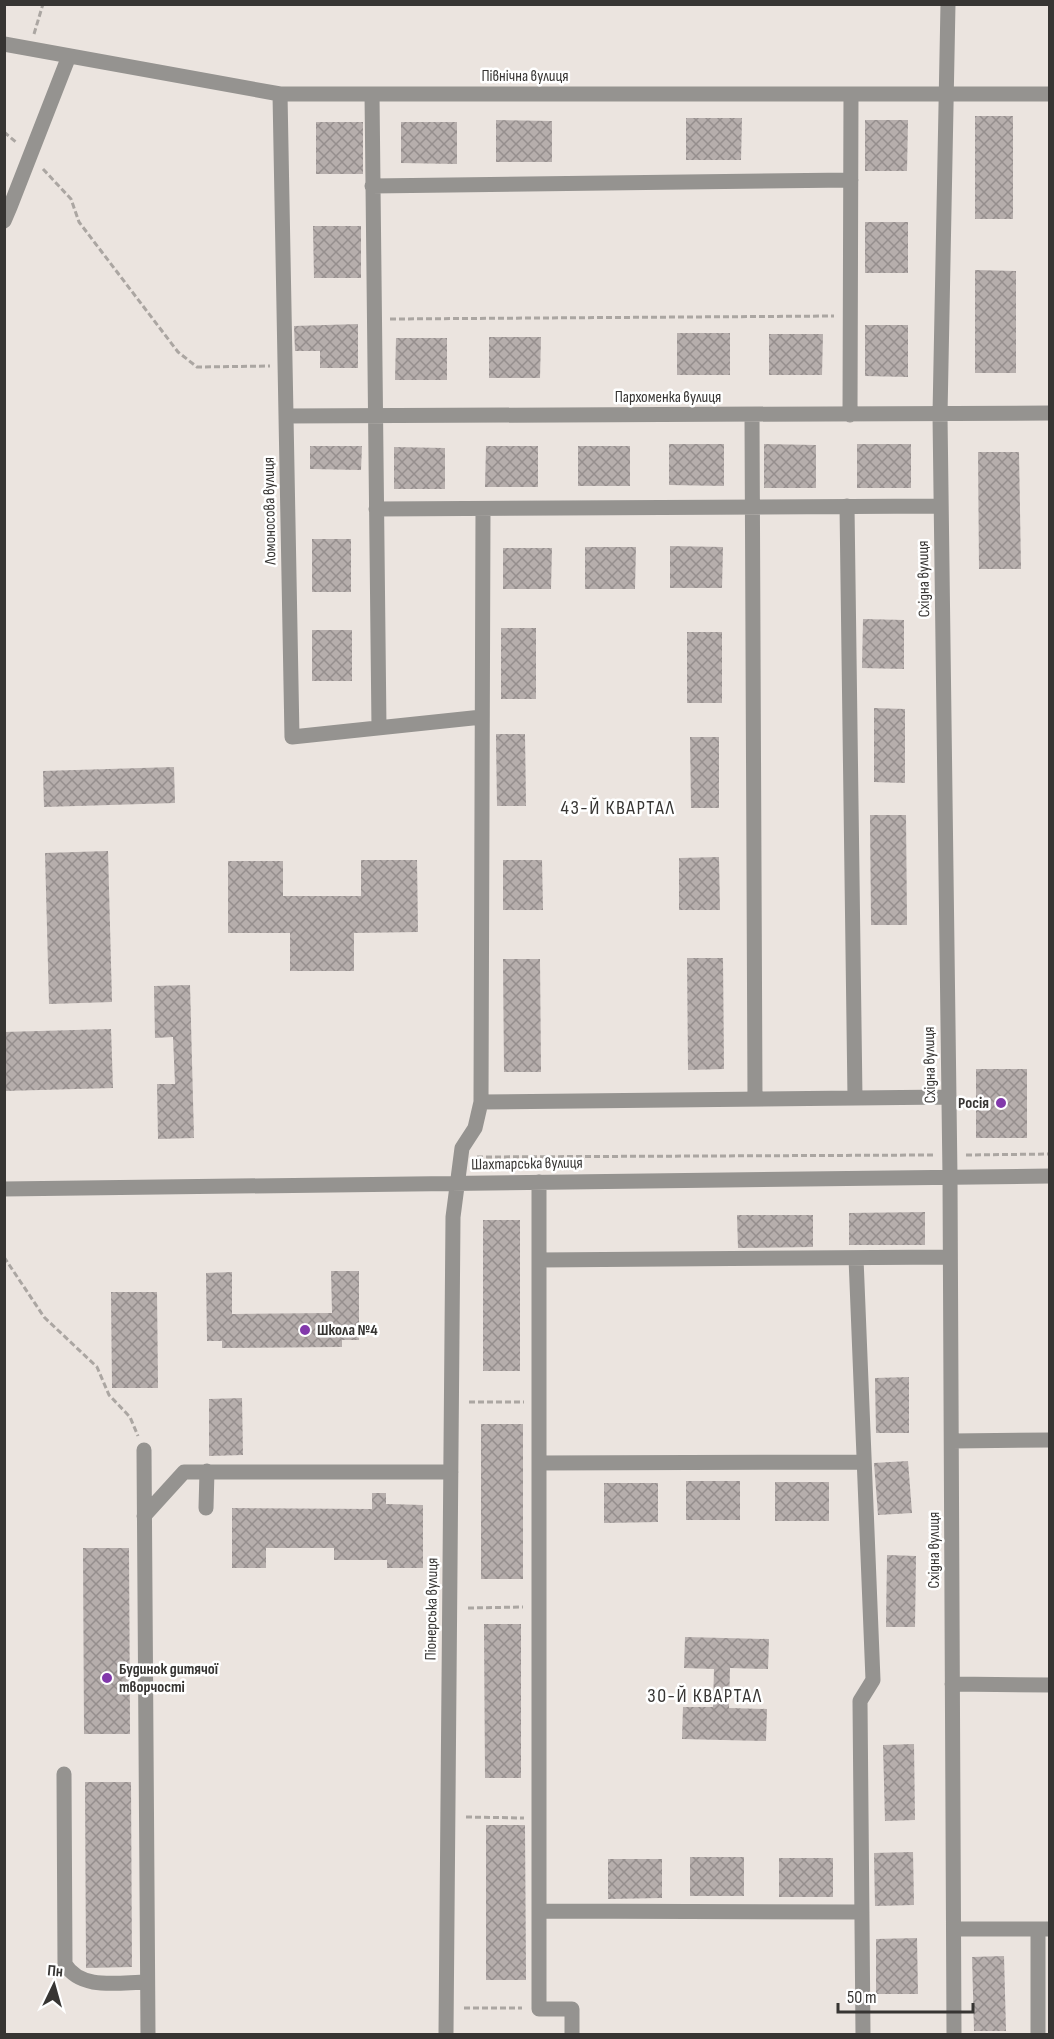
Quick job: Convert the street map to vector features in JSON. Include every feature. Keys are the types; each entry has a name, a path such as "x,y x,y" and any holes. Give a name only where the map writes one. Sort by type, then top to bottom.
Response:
{"street":[{"name":"Східна вулиця","path":"948,4 940,415 950,1177 954,2034"},
{"name":"Північна вулиця","path":"4,44 280,94 1050,94"},
{"path":"6,211 69,56"},
{"name":"Ломоносова вулиця","path":"280,94 292,736 482,717"},
{"path":"372,94 379,728"},
{"path":"850,415 851,94"},
{"path":"372,186 851,180"},
{"name":"Пархоменка вулиця","path":"286,416 1050,413"},
{"path":"752,415 755,1099"},
{"path":"847,506 855,1098"},
{"path":"376,509 941,506"},
{"name":"Піонерська вулиця","path":"446,2034 453,1217 462,1148 475,1128 481,1102 483,509"},
{"path":"481,1102 948,1097"},
{"name":"Шахтарська вулиця","path":"4,1188 1050,1176"},
{"path":"539,1182 539,2009 572,2009 573,2034"},
{"path":"539,1260 950,1257"},
{"path":"856,1258 873,1680 860,1701 863,2034"},
{"path":"952,1441 1050,1440"},
{"path":"144,1450 148,2034"},
{"path":"539,1463 864,1462"},
{"path":"144,1516 184,1472 451,1472"},
{"path":"206,1508 207,1472"},
{"path":"952,1684 1050,1684"},
{"path":"64,1774 65,1964 70,1973 80,1980 147,1982"},
{"path":"539,1911 862,1912"},
{"path":"955,1929 1044,1929 1038,2034"}],"path":[{"path":"30,49 43,4"},
{"path":"4,132 30,155 70,198 79,222 178,352 197,367 285,366"},
{"path":"374,319 850,316"},
{"path":"461,1157 1050,1154"},
{"path":"4,1257 44,1317 97,1367 109,1395 130,1417 144,1450"},
{"path":"469,1402 539,1402"},
{"path":"468,1608 539,1606"},
{"path":"466,1817 539,1818"},
{"path":"464,2008 539,2009"}],"building":[{"path":"975,116 1013,116 1013,219 975,219"},
{"path":"686,118 742,118 741,160 686,160"},
{"path":"496,120 552,121 552,162 496,162"},
{"path":"865,120 908,120 907,171 865,171"},
{"path":"316,122 363,122 363,174 316,174"},
{"path":"401,122 457,122 457,164 401,163"},
{"path":"865,222 908,222 908,273 865,273"},
{"path":"313,226 361,226 361,278 314,278"},
{"path":"975,270 1016,271 1016,373 975,373"},
{"path":"358,324 358,368 320,368 320,351 295,351 294,326"},
{"path":"865,325 908,325 908,377 865,376"},
{"path":"677,333 730,333 730,375 677,375"},
{"path":"769,334 823,334 822,375 769,375"},
{"path":"489,337 541,337 540,378 489,378"},
{"path":"396,338 447,338 447,380 395,380"},
{"path":"669,444 724,444 724,486 669,485"},
{"path":"764,444 816,445 816,488 764,488"},
{"path":"857,444 911,444 911,488 857,488"},
{"path":"310,446 362,446 361,470 310,469"},
{"path":"486,446 538,446 538,487 485,487"},
{"path":"578,446 630,446 630,486 578,486"},
{"path":"394,447 445,448 445,489 394,489"},
{"path":"978,452 1019,452 1021,569 979,569"},
{"path":"312,539 351,539 351,592 312,592"},
{"path":"670,546 723,547 722,588 670,588"},
{"path":"585,547 636,547 635,589 585,589"},
{"path":"503,548 552,548 551,589 503,589"},
{"path":"863,619 904,620 904,669 862,668"},
{"path":"501,628 536,628 536,699 501,699"},
{"path":"312,630 352,630 352,681 312,681"},
{"path":"687,632 722,632 722,703 687,703"},
{"path":"874,708 905,709 905,783 874,782"},
{"path":"496,734 525,734 526,806 497,806"},
{"path":"690,737 719,737 719,808 691,808"},
{"path":"174,767 175,803 44,807 43,771"},
{"path":"870,815 906,815 907,925 871,925"},
{"path":"108,851 112,1002 49,1004 45,853"},
{"path":"719,857 720,910 679,910 679,858"},
{"path":"361,860 417,860 418,932 354,933 354,971 290,971 290,933 228,933 228,861 283,861 283,896 361,896"},
{"path":"503,860 542,860 543,910 503,910"},
{"path":"687,958 723,958 724,1069 688,1070"},
{"path":"503,959 540,959 541,1072 504,1072"},
{"path":"190,985 194,1138 158,1139 157,1084 175,1084 173,1037 155,1038 154,986"},
{"path":"111,1029 113,1088 4,1091 4,1032"},
{"name":"Росія","path":"976,1069 1027,1069 1027,1138 976,1138"},
{"path":"925,1212 925,1245 849,1245 849,1213"},
{"path":"737,1215 813,1215 813,1247 738,1248"},
{"path":"483,1220 520,1220 520,1371 483,1371"},
{"name":"Школа №4","path":"331,1271 359,1271 359,1340 342,1340 342,1347 222,1348 222,1341 207,1341 206,1273 232,1272 232,1314 332,1313"},
{"path":"111,1292 157,1292 158,1388 112,1388"},
{"path":"909,1377 909,1433 876,1433 875,1378"},
{"path":"242,1398 243,1455 209,1456 209,1399"},
{"path":"481,1424 523,1424 523,1579 481,1579"},
{"path":"908,1461 912,1513 878,1515 874,1463"},
{"path":"686,1481 740,1481 740,1520 686,1520"},
{"path":"775,1482 829,1482 829,1521 775,1521"},
{"path":"604,1483 658,1483 658,1522 604,1523"},
{"path":"372,1493 386,1493 386,1504 423,1505 423,1568 387,1568 387,1560 334,1560 334,1548 266,1548 266,1568 232,1568 232,1508 372,1509"},
{"name":"Будинок дитячої творчості","path":"83,1548 129,1548 130,1734 84,1734"},
{"path":"887,1555 916,1556 915,1627 886,1627"},
{"path":"484,1624 521,1624 521,1778 485,1778"},
{"path":"685,1637 769,1639 768,1669 730,1668 729,1708 767,1709 766,1741 682,1739 683,1707 713,1707 714,1669 684,1668"},
{"path":"914,1744 915,1820 885,1821 883,1745"},
{"path":"85,1782 131,1782 132,1967 86,1968"},
{"path":"486,1825 525,1825 526,1980 486,1980"},
{"path":"913,1852 914,1905 875,1906 874,1853"},
{"path":"690,1857 744,1857 744,1896 690,1896"},
{"path":"779,1858 833,1858 833,1897 779,1897"},
{"path":"608,1859 662,1859 662,1898 608,1899"},
{"path":"917,1938 918,1994 876,1994 876,1939"},
{"path":"1004,1956 1006,2031 974,2031 972,1957"}],"place":[{"name":"Росія","path":"1001,1103"},
{"name":"Школа №4","path":"305,1330"},
{"name":"Будинок дитячої творчості","path":"107,1678"}],"district":[{"name":"43-Й КВАРТАЛ","path":"618,808"},
{"name":"30-Й КВАРТАЛ","path":"705,1696"}]}
